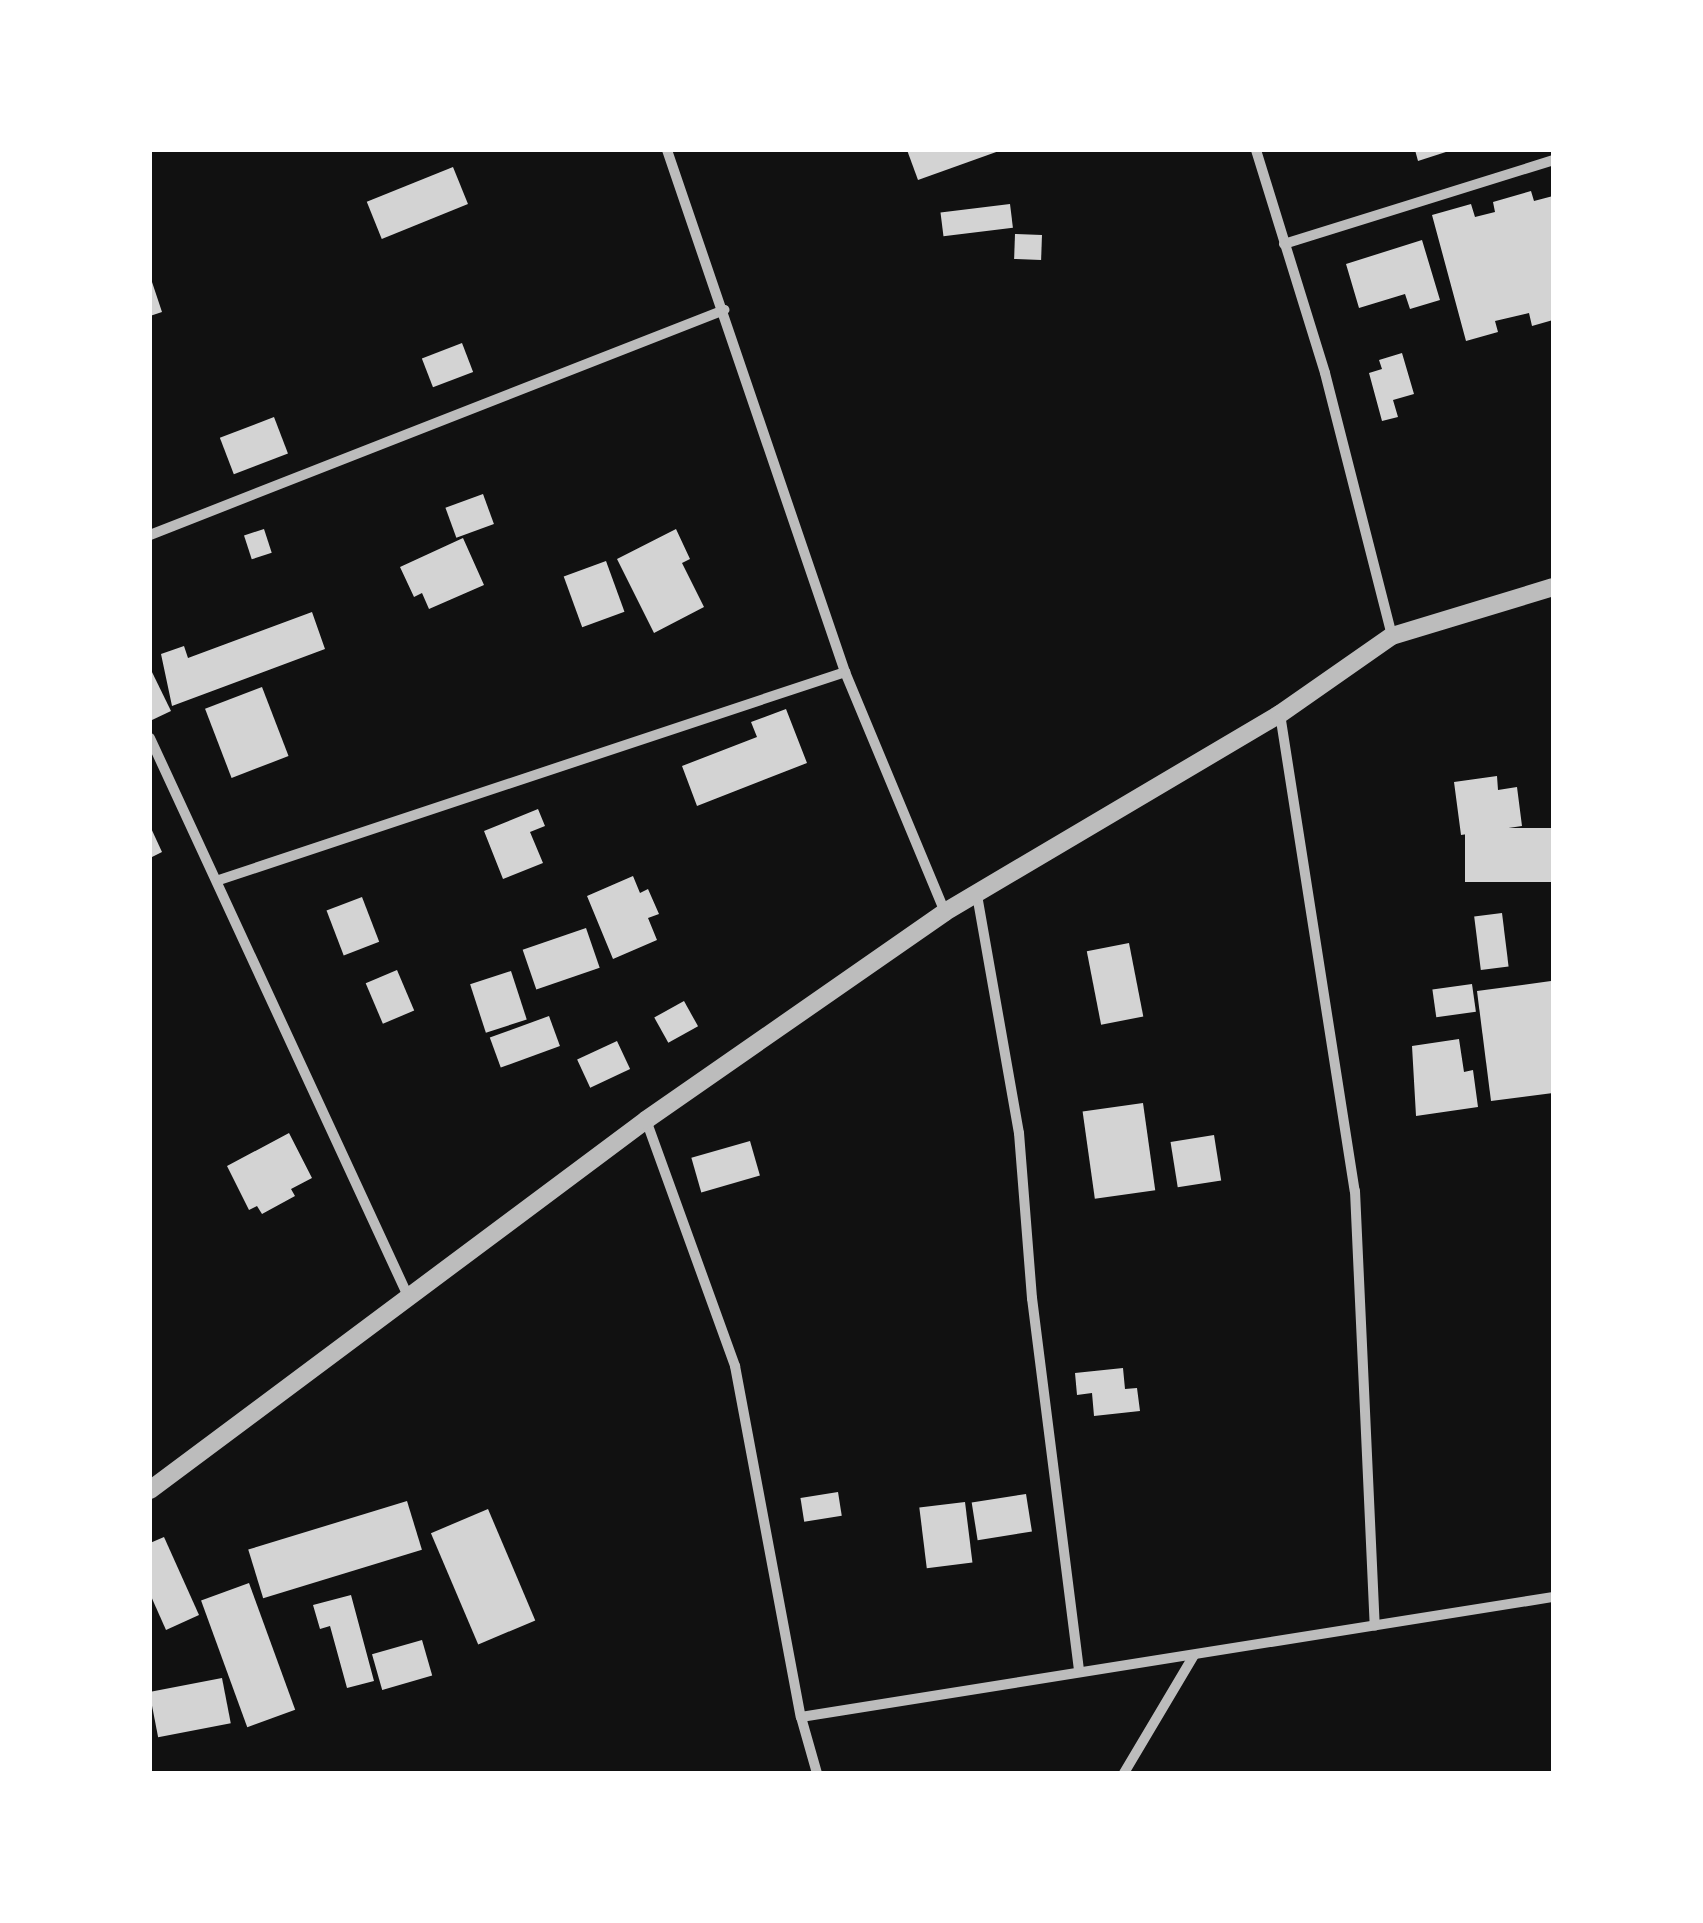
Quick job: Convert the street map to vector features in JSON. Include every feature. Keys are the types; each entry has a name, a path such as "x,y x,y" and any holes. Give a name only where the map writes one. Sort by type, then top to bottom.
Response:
{"street":[{"path":"667,150 845,672 945,912"},
{"path":"1256,150 1325,374 1392,636"},
{"path":"1284,244 1553,160"},
{"path":"150,535 724,310"},
{"path":"150,1490 646,1120 945,912 1280,714 1392,636 1553,587"},
{"path":"219,880 845,672"},
{"path":"1280,714 1354,1191 1375,1626"},
{"path":"150,738 219,880 408,1296"},
{"path":"977,896 1019,1132 1032,1298 1079,1670"},
{"path":"646,1120 735,1366 801,1718 817,1773"},
{"path":"801,1718 1079,1670 1553,1597"},
{"path":"1124,1773 1194,1654"}],"building":[{"path":"907,150 999,150 999,151 918,180"},
{"path":"1415,150 1449,150 1449,151 1418,161"},
{"path":"453,167 468,204 382,239 367,202"},
{"path":"1531,191 1534,201 1553,196 1553,320 1532,326 1529,313 1495,321 1498,332 1466,341 1432,215 1471,204 1475,217 1495,212 1493,202"},
{"path":"1010,204 1013,228 943,236 941,213"},
{"path":"1015,234 1042,235 1041,260 1014,259"},
{"path":"1422,240 1440,300 1410,309 1405,294 1359,308 1346,264"},
{"path":"150,276 162,312 150,316"},
{"path":"462,343 473,372 433,387 422,358"},
{"path":"1402,353 1414,394 1393,400 1398,417 1382,421 1369,373 1382,369 1379,360"},
{"path":"274,417 288,453 234,474 220,438"},
{"path":"483,494 494,524 456,538 445,508"},
{"path":"264,529 272,553 252,559 244,535"},
{"path":"676,529 690,559 682,563 704,607 654,633 617,559"},
{"path":"463,538 484,585 429,609 422,593 414,597 400,567"},
{"path":"606,561 624,612 582,627 564,576"},
{"path":"312,612 325,649 172,706 161,654 184,646 188,658"},
{"path":"150,668 171,711 152,720 150,716"},
{"path":"262,687 289,756 232,778 205,709"},
{"path":"786,709 807,763 697,806 682,766 757,737 751,722"},
{"path":"1497,776 1498,790 1517,787 1522,826 1461,835 1454,782"},
{"path":"538,809 545,826 530,832 543,863 503,879 484,831"},
{"path":"150,826 162,852 150,858"},
{"path":"1465,828 1553,828 1553,882 1465,882"},
{"path":"633,876 640,893 648,889 659,914 648,918 657,940 613,959 587,896"},
{"path":"362,897 379,942 344,955 327,911"},
{"path":"1502,913 1509,967 1481,970 1474,916"},
{"path":"586,928 600,968 536,990 523,950"},
{"path":"1129,943 1143,1017 1101,1025 1087,951"},
{"path":"397,970 414,1011 383,1024 366,983"},
{"path":"511,971 527,1020 486,1033 470,984"},
{"path":"1551,981 1553,1093 1491,1101 1477,991"},
{"path":"1472,984 1476,1012 1436,1017 1432,990"},
{"path":"684,1001 698,1026 668,1043 654,1017"},
{"path":"549,1016 560,1046 501,1068 490,1038"},
{"path":"1459,1039 1464,1072 1473,1070 1478,1107 1416,1116 1412,1046"},
{"path":"617,1041 630,1069 590,1088 577,1060"},
{"path":"1143,1103 1155,1190 1095,1199 1083,1111"},
{"path":"289,1133 312,1178 291,1189 295,1196 262,1214 257,1206 249,1210 227,1166"},
{"path":"1214,1135 1221,1180 1178,1187 1171,1142"},
{"path":"750,1141 760,1176 701,1192 691,1158"},
{"path":"1123,1368 1125,1389 1137,1388 1140,1411 1094,1416 1092,1393 1077,1395 1075,1373"},
{"path":"838,1492 842,1516 804,1522 800,1498"},
{"path":"1026,1494 1032,1532 978,1540 972,1503"},
{"path":"407,1501 422,1550 263,1598 248,1550"},
{"path":"965,1502 972,1563 927,1568 919,1508"},
{"path":"488,1509 535,1620 478,1645 431,1533"},
{"path":"164,1537 199,1615 166,1630 150,1594 150,1543"},
{"path":"249,1583 295,1710 247,1727 201,1600"},
{"path":"351,1595 374,1681 347,1688 330,1626 320,1629 313,1605"},
{"path":"422,1640 432,1676 382,1690 372,1654"},
{"path":"222,1678 231,1723 158,1737 150,1692"}]}
